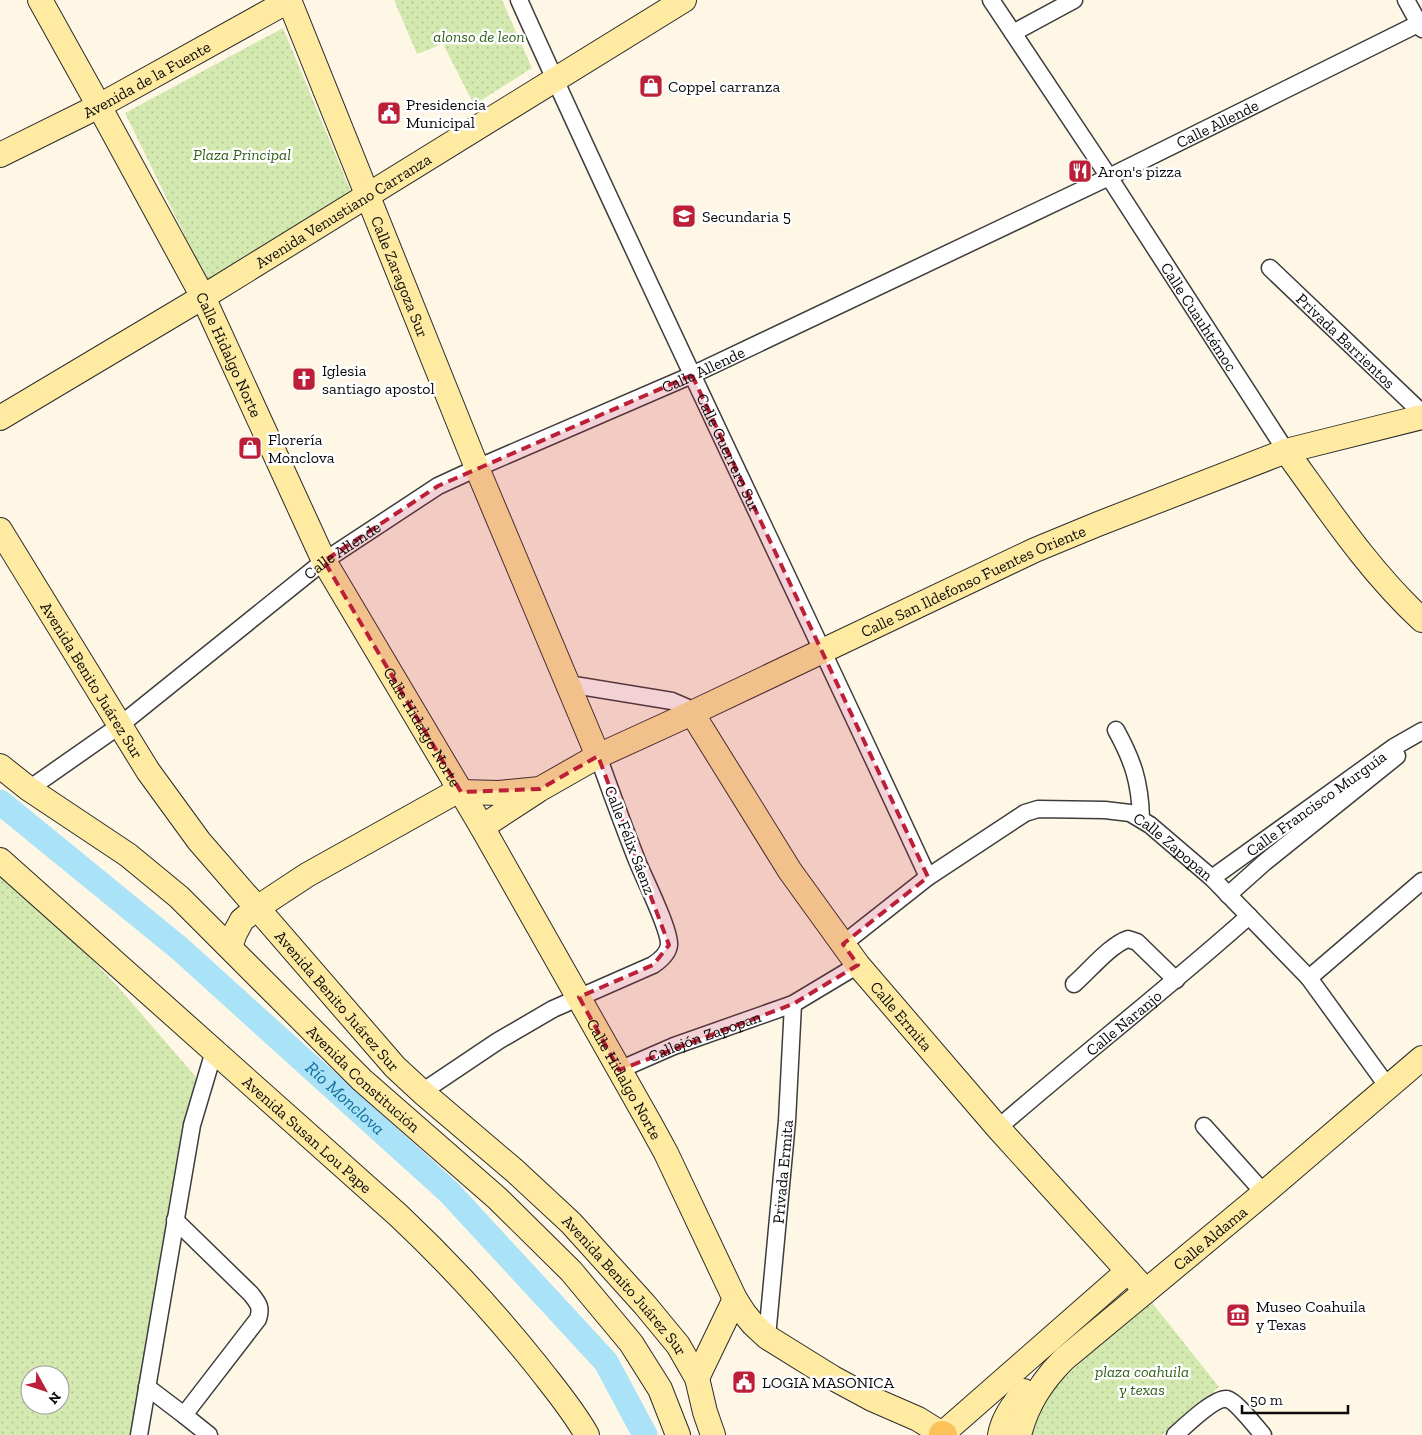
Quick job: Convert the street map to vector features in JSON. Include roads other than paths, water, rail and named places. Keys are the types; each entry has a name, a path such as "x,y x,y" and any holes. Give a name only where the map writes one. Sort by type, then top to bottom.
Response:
{"street":[{"name":"Calle Hidalgo Norte","path":"40,0 202,298 324,561 482,827 666,1152 735,1299 744,1313 767,1337 832,1378 918,1419 942,1435"},
{"name":"Avenida de la Fuente","path":"0,155 99,106 290,0"},
{"name":"Calle Zaragoza Sur","path":"290,0 476,468"},
{"name":"Calle Guerrero Sur","path":"519,0 554,79 692,375 823,649 928,878"},
{"name":"Avenida Venustiano Carranza","path":"0,418 202,298 684,0"},
{"name":"Calle Cuauhtémoc","path":"991,0 1109,177 1286,451 1367,563 1422,620"},
{"path":"1013,33 1074,0"},
{"path":"1406,0 1421,25"},
{"name":"Calle Allende","path":"29,789 118,726 324,561 438,486 692,375 1109,177 1421,25"},
{"name":"Privada Barrientos","path":"1270,268 1422,412"},
{"name":"Calle San Ildefonso Fuentes Oriente","path":"482,827 540,788 598,756 1035,550 1286,451 1422,417"},
{"name":"Calle Félix Sáenz","path":"422,1092 498,1041 553,1009 653,965 664,956 669,945 665,928 638,863 598,756 476,468"},
{"name":"Avenida Benito Juárez Sur","path":"0,530 118,726 199,841 374,1043 422,1092 515,1171 571,1223 666,1330 678,1345 697,1378 713,1435"},
{"path":"568,684 672,701 686,707 692,713"},
{"name":"Calle Ermita","path":"692,713 790,871 858,965 998,1128 1146,1292"},
{"path":"1116,730 1128,751 1137,778 1141,796 1141,818"},
{"path":"1228,895 1272,856 1387,765 1420,733"},
{"name":"Calle Francisco Murguía","path":"1212,878 1394,747 1420,733"},
{"name":"Avenida Constitución","path":"0,766 29,789 128,855 179,897 362,1080 497,1198 571,1271 631,1342 660,1389 678,1435"},
{"name":"Calle San Ildefonso Fuentes Oriente","path":"230,947 242,920 258,908 307,875 432,804 452,794 461,792 499,793 540,788"},
{"name":"Calle Zapopan","path":"843,944 928,878 1031,810 1105,810 1130,813 1141,818 1212,878 1308,978 1388,1087"},
{"name":"Avenida Susan Lou Pape","path":"0,860 444,1258 478,1294 553,1385 583,1433"},
{"path":"1308,978 1422,881"},
{"name":"Calle Naranjo","path":"998,1128 1176,980 1249,916"},
{"path":"1074,984 1109,951 1126,939 1134,940 1176,980"},
{"path":"792,1004 858,965"},
{"name":"Callejón Zapopan","path":"619,1070 682,1043 792,1004"},
{"name":"Privada Ermita","path":"767,1337 787,1121 792,1004"},
{"path":"139,1435 192,1125 214,1051"},
{"name":"Calle Aldama","path":"1007,1433 1024,1418 1034,1396 1048,1376 1064,1359 1264,1193 1422,1058"},
{"path":"1204,1126 1264,1193"},
{"path":"175,1220 252,1294 260,1304 261,1312 184,1415"},
{"path":"942,1435 1128,1271"},
{"path":"697,1378 735,1299"},
{"path":"1007,1376 1007,1433"},
{"path":"147,1387 208,1435"},
{"name":"Calle Hidalgo Norte","path":"872,1398 885,1413 912,1435"},
{"path":"1175,1435 1213,1404 1224,1399 1232,1401 1264,1435"}],"waterway":[{"name":"Río Monclova","path":"0,802 179,948 449,1192 606,1362 645,1435"}],"place":[{"name":"Coppel carranza","path":"651,86"},
{"name":"Presidencia Municipal","path":"389,113"},
{"name":"Aron's pizza","path":"1080,171"},
{"name":"Secundaria 5","path":"684,216"},
{"name":"Iglesia santiago apostol","path":"304,379"},
{"name":"Florería Monclova","path":"250,448"},
{"name":"Museo Coahuila y Texas","path":"1238,1315"},
{"name":"LOGIA MASONICA","path":"744,1382"}],"park label":[{"name":"alonso de leon","path":"479,36"},
{"name":"Plaza Principal","path":"242,154"},
{"name":"plaza coahuila y texas","path":"1142,1380"}]}
